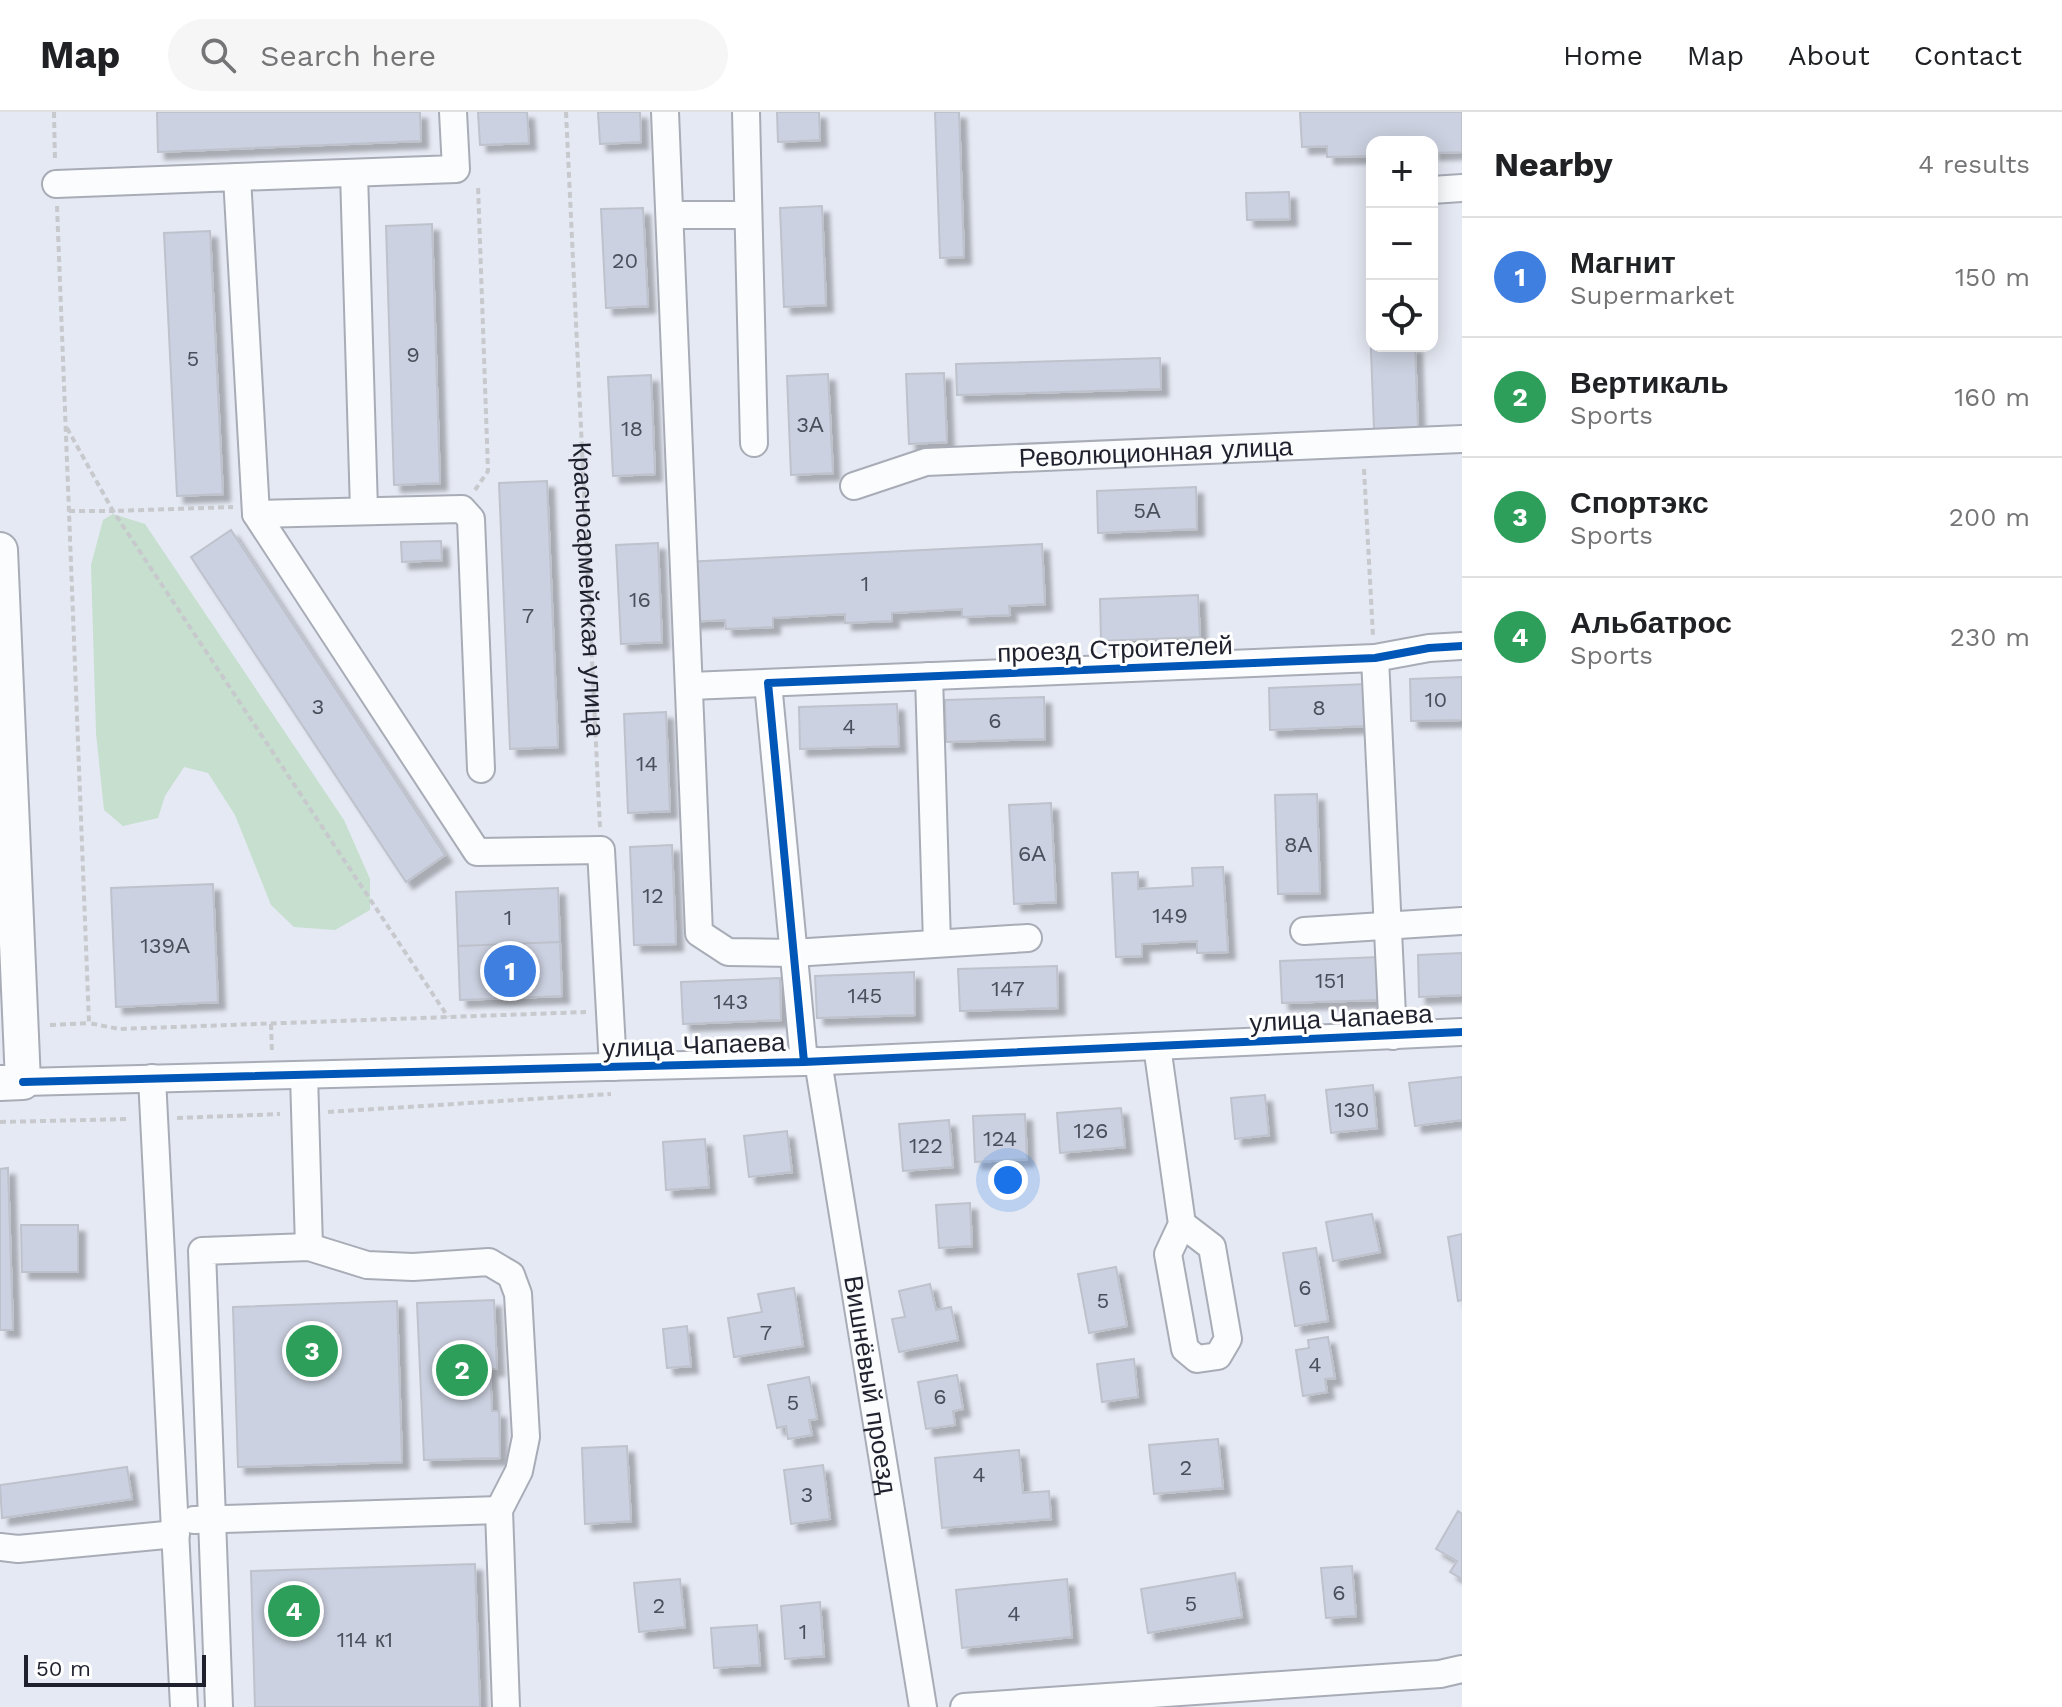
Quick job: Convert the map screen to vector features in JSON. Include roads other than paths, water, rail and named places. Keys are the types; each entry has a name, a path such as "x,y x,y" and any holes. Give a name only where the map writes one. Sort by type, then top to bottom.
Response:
{"main road":[{"path":"0,550 11,1082"}],"street":[{"path":"56,184 456,169 453,112"},
{"path":"665,112 699,933 728,952 793,953 1028,938"},
{"path":"746,112 754,443"},
{"path":"354,173 364,510"},
{"path":"237,177 256,510 477,852 601,850 613,1067"},
{"path":"1438,190 1462,188"},
{"path":"670,215 748,215"},
{"name":"Революционная улица","path":"854,486 926,462 1462,439"},
{"path":"256,510 462,509 471,519 481,769"},
{"name":"проезд Строителей","path":"690,686 1375,658 1429,648 1462,646"},
{"path":"1375,658 1393,1036"},
{"path":"929,676 937,943"},
{"name":"Вишнёвый проезд","path":"768,683 793,953 923,1707"},
{"path":"1304,931 1462,921"},
{"name":"улица Чапаева","path":"11,1082 811,1062 1462,1032"},
{"path":"1157,1046 1182,1224"},
{"path":"304,1075 309,1247"},
{"path":"152,1078 184,1707"},
{"path":"219,1707 202,1251 309,1247 367,1265 413,1267 489,1262 511,1275 518,1294 526,1437 519,1471 499,1510 506,1707"},
{"path":"0,1547 18,1549 213,1520 499,1510"},
{"path":"964,1707 1440,1674 1462,1669"}],"place":[{"name":"Магнит","path":"510,971"},
{"name":"Спортэкс","path":"312,1351"},
{"name":"Вертикаль","path":"462,1370"},
{"name":"Альбатрос","path":"294,1611"}]}
